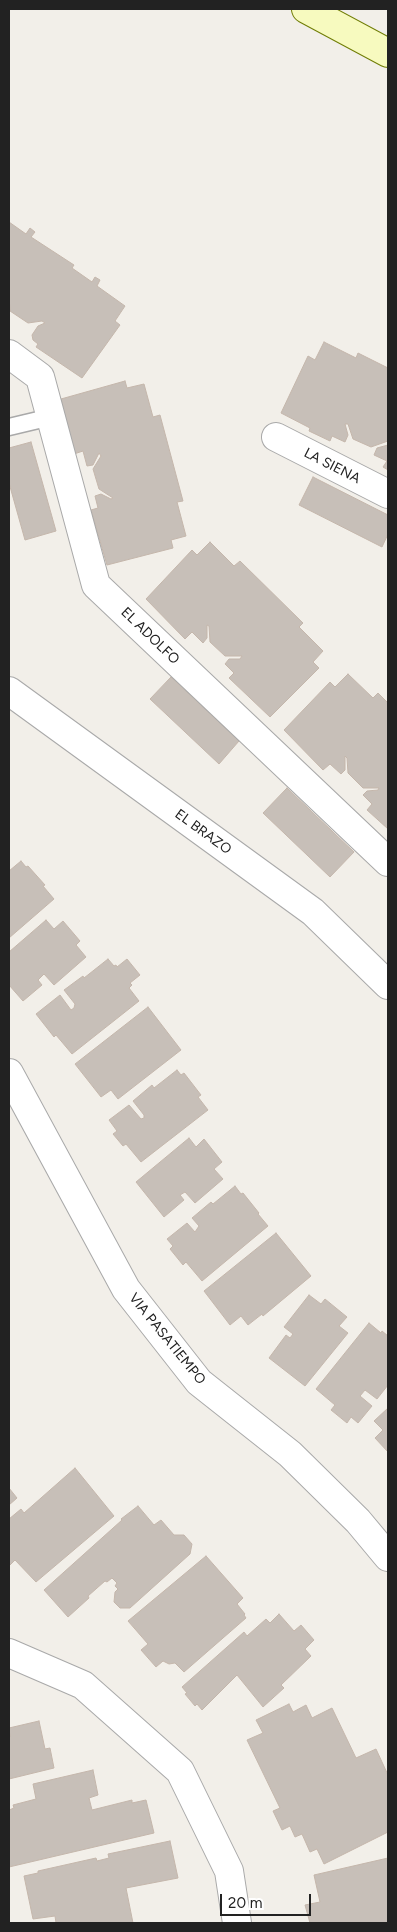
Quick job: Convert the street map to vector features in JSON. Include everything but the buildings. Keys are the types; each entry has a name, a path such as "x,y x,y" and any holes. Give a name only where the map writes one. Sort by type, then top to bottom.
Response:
{"main road":[{"path":"306,9 388,53"}],"street":[{"name":"EL ADOLFO","path":"9,354 40,377 96,585 388,862"},
{"name":"LA SIENA","path":"276,437 388,494"},
{"name":"EL BRAZO","path":"9,690 313,912 388,985"},
{"name":"VIA PASATIEMPO","path":"9,1073 126,1289 199,1382 290,1454 358,1520 388,1557"},
{"path":"9,1653 83,1685 180,1771 229,1871 237,1923"}],"lane":[{"path":"9,427 51,417"}]}
